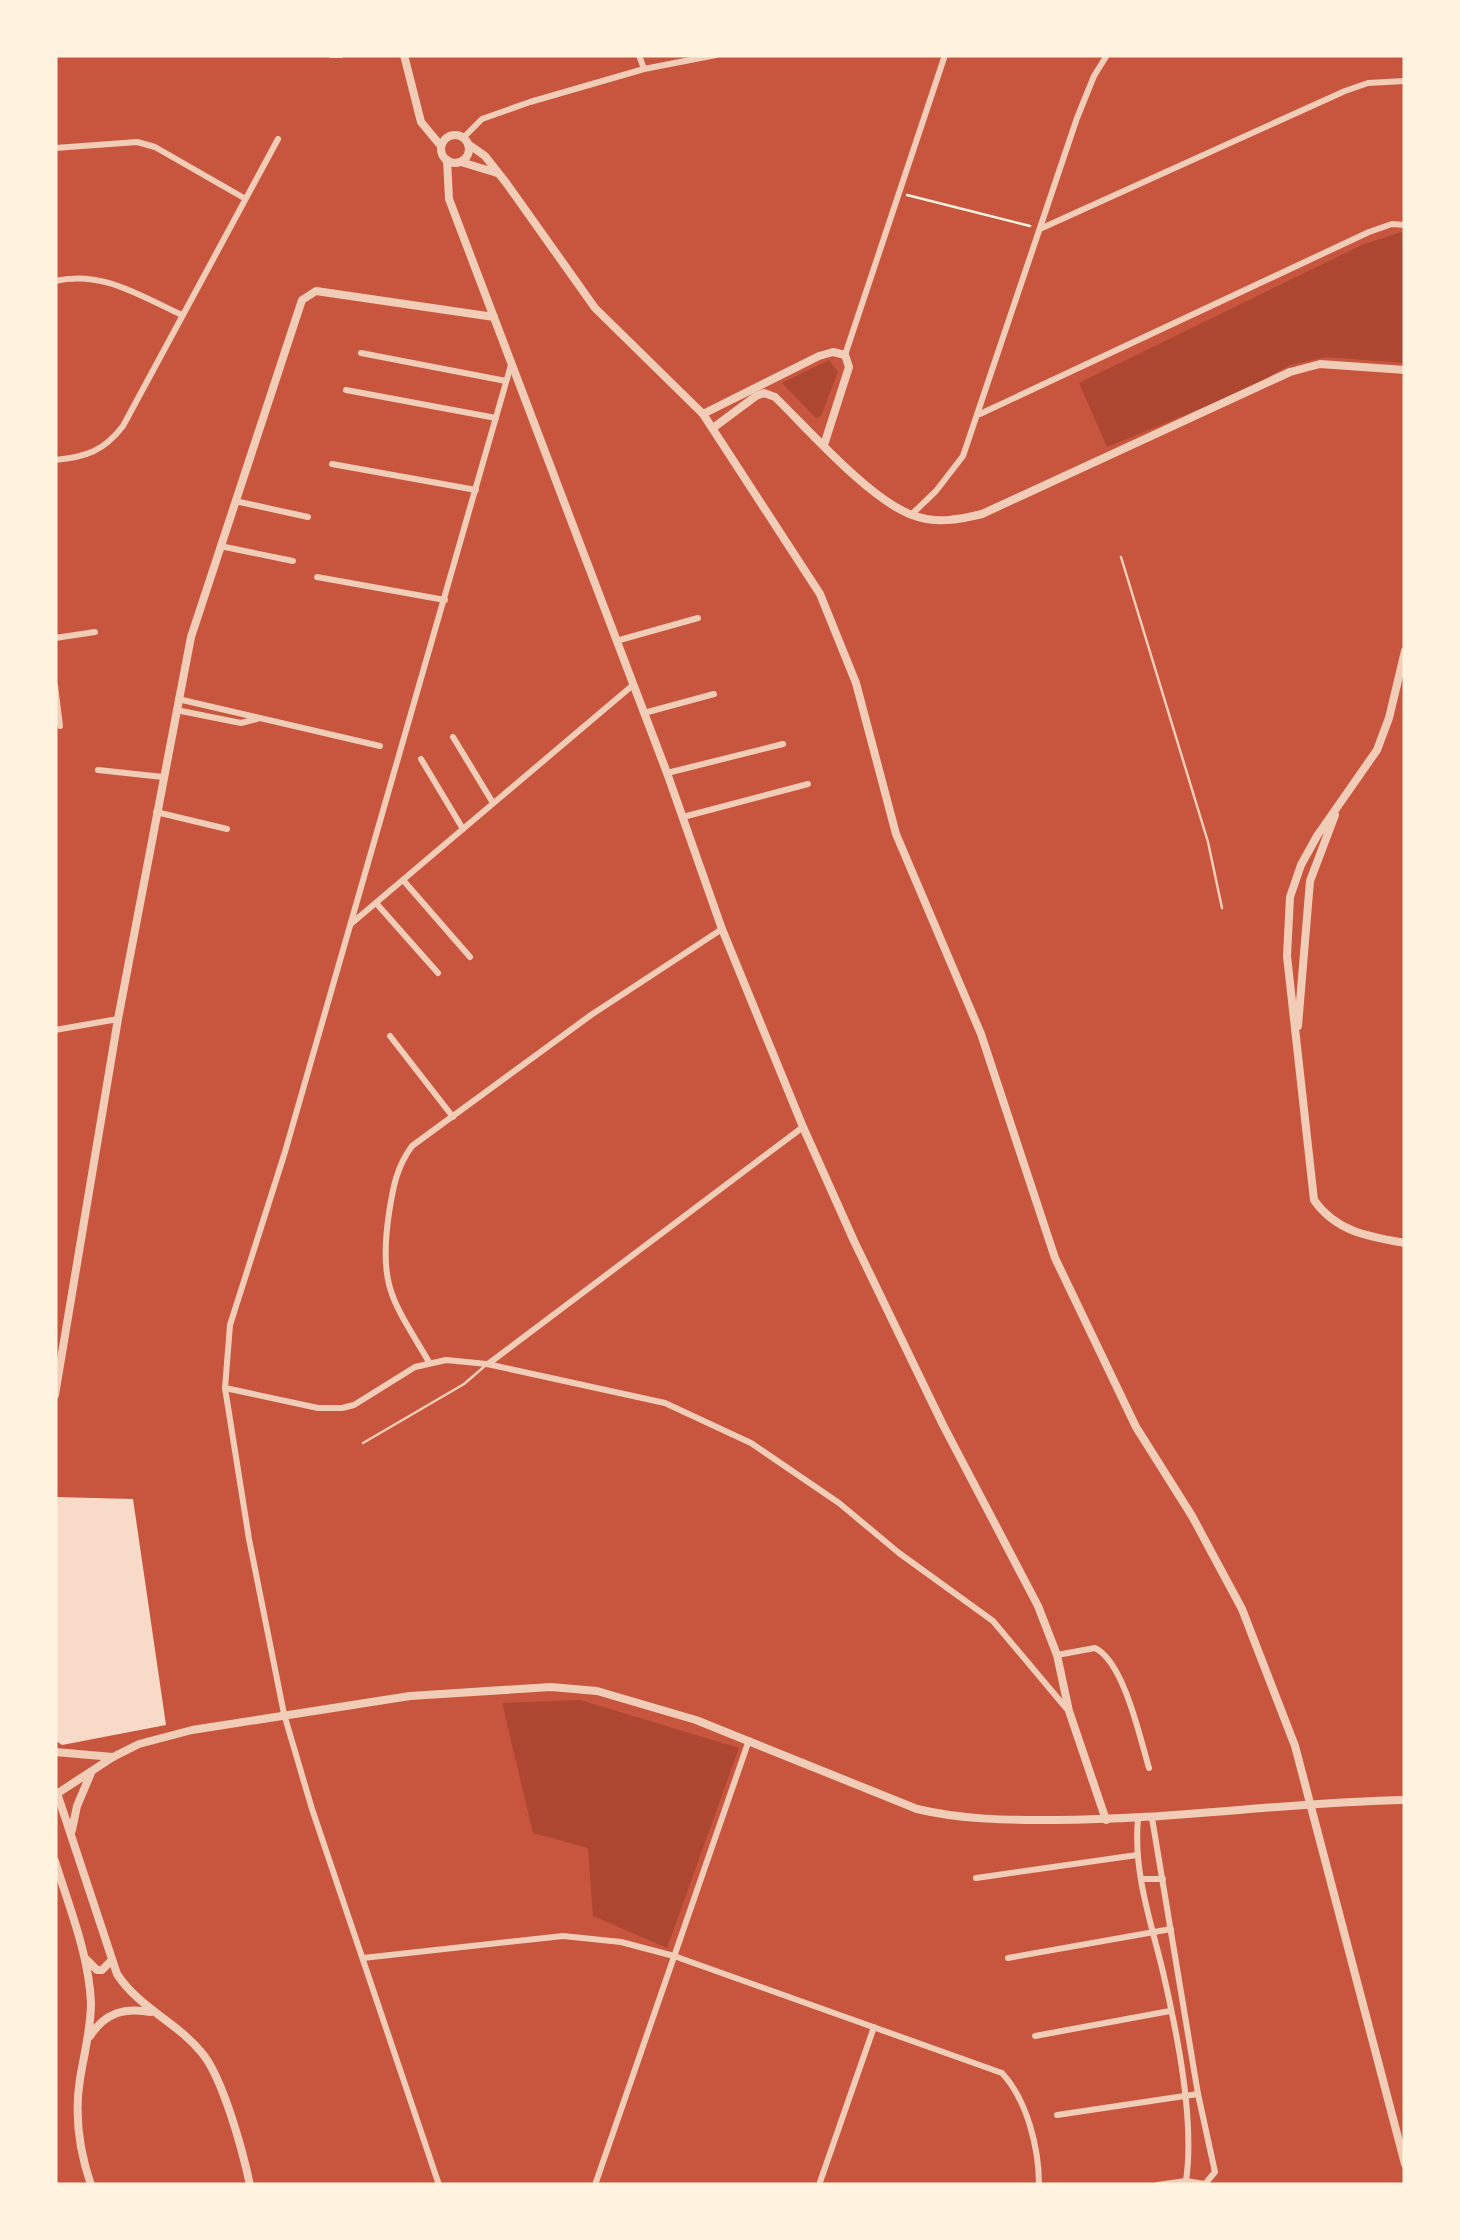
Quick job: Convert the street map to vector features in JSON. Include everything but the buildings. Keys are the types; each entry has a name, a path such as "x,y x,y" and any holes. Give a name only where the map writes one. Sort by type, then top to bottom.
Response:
{"street":[{"path":"331,55 342,55"},
{"path":"404,55 421,122 447,160 446,189 722,928 803,1127 943,1425 1038,1606 1058,1655 1068,1710 1106,1820"},
{"path":"639,55 644,69"},
{"path":"461,162 468,154 465,141 482,118 644,69 716,55"},
{"path":"824,445 848,367 846,355 945,55"},
{"path":"910,515 936,491 963,456 1077,118 1107,55"},
{"path":"1041,229 1345,91 1368,83 1405,80"},
{"path":"441,146 450,136 465,141 485,156 595,308 703,414 794,550 836,626 856,683 896,834 981,1034 1055,1258 1136,1426 1192,1516 1242,1609 1296,1746 1405,2164"},
{"path":"55,460 82,457 100,450 113,438 278,140"},
{"path":"55,148 137,142 155,147 244,198"},
{"path":"447,160 497,173"},
{"path":"980,414 1369,232 1405,224"},
{"path":"55,281 87,277 104,280 182,316"},
{"path":"55,1395 118,1019 191,636 302,300 310,292 494,317"},
{"path":"703,414 819,356 833,352 846,355"},
{"path":"362,353 506,380"},
{"path":"713,428 764,393 775,397 875,491 910,515 950,522 982,514 1290,372 1320,364 1405,370"},
{"path":"439,2185 284,1714 224,1388 230,1326 351,924 511,365"},
{"path":"346,390 496,418"},
{"path":"332,464 476,490"},
{"path":"234,501 308,517"},
{"path":"219,546 294,561"},
{"path":"318,578 445,600"},
{"path":"616,641 698,618"},
{"path":"55,638 96,632"},
{"path":"1405,651 1390,718 1377,750 1344,793 1301,866 1290,897 1288,934 1292,1011 1314,1200 1340,1226 1405,1243"},
{"path":"351,924 633,684"},
{"path":"55,685 60,726"},
{"path":"644,713 714,694"},
{"path":"178,699 380,746"},
{"path":"176,710 240,723 258,719"},
{"path":"452,737 493,803"},
{"path":"667,774 783,744"},
{"path":"421,759 464,828"},
{"path":"98,770 163,777"},
{"path":"682,817 808,784"},
{"path":"1297,1030 1306,908 1316,858 1344,793"},
{"path":"156,812 227,829"},
{"path":"403,880 470,957"},
{"path":"1290,897 1306,908"},
{"path":"376,902 438,974"},
{"path":"429,1362 390,1293 384,1273 384,1249 400,1162 412,1146 592,1015 722,928"},
{"path":"1288,934 1306,942"},
{"path":"55,1030 118,1019"},
{"path":"390,1036 453,1117"},
{"path":"487,1364 803,1127"},
{"path":"224,1388 318,1408 342,1408 354,1405 404,1373 429,1362 446,1360 487,1364 665,1403 751,1443 803,1476 899,1553 992,1620 1068,1710"},
{"path":"1058,1655 1096,1648 1106,1654 1130,1704 1149,1768"},
{"path":"250,2185 210,2064 191,2042 125,1986 112,1960 56,1792 140,1744 192,1730 410,1696 551,1687 597,1692 696,1720 917,1809 952,1818 1138,1819 1405,1800"},
{"path":"595,2185 749,1740"},
{"path":"55,1752 113,1757"},
{"path":"71,1835 91,1771"},
{"path":"1152,1818 1198,2094 1215,2172 1206,2184 1186,2181 1156,2185"},
{"path":"1138,1819 1136,1855 1163,1972 1184,2095 1189,2143 1186,2181"},
{"path":"976,1878 1136,1855"},
{"path":"56,1865 84,1955 90,1999 77,2120 82,2158 91,2185"},
{"path":"1141,1878 1162,1879"},
{"path":"1008,1958 1171,1929"},
{"path":"363,1958 563,1936 621,1942 674,1956 1002,2073 1018,2096 1032,2136 1039,2185"},
{"path":"84,1955 97,1970 112,1960"},
{"path":"1163,1972 1178,1968"},
{"path":"87,2041 98,2024 112,2014 137,2010 155,2014"},
{"path":"1035,2036 1170,2011"},
{"path":"819,2185 874,2026"},
{"path":"1058,2115 1198,2094"}],"lane":[{"path":"1121,557 1208,842 1222,908"},
{"path":"363,1443 464,1384 487,1364"}],"path":[{"path":"901,193 1041,229"}],"shaded area":[{"path":"1405,231 1405,363 1326,357 1290,365 1238,393 1107,447 1079,383 1364,244"},
{"path":"829,360 838,372 821,416 816,418 782,383"},
{"path":"580,1700 739,1748 667,1948 593,1916 588,1848 533,1833 502,1703"}]}
